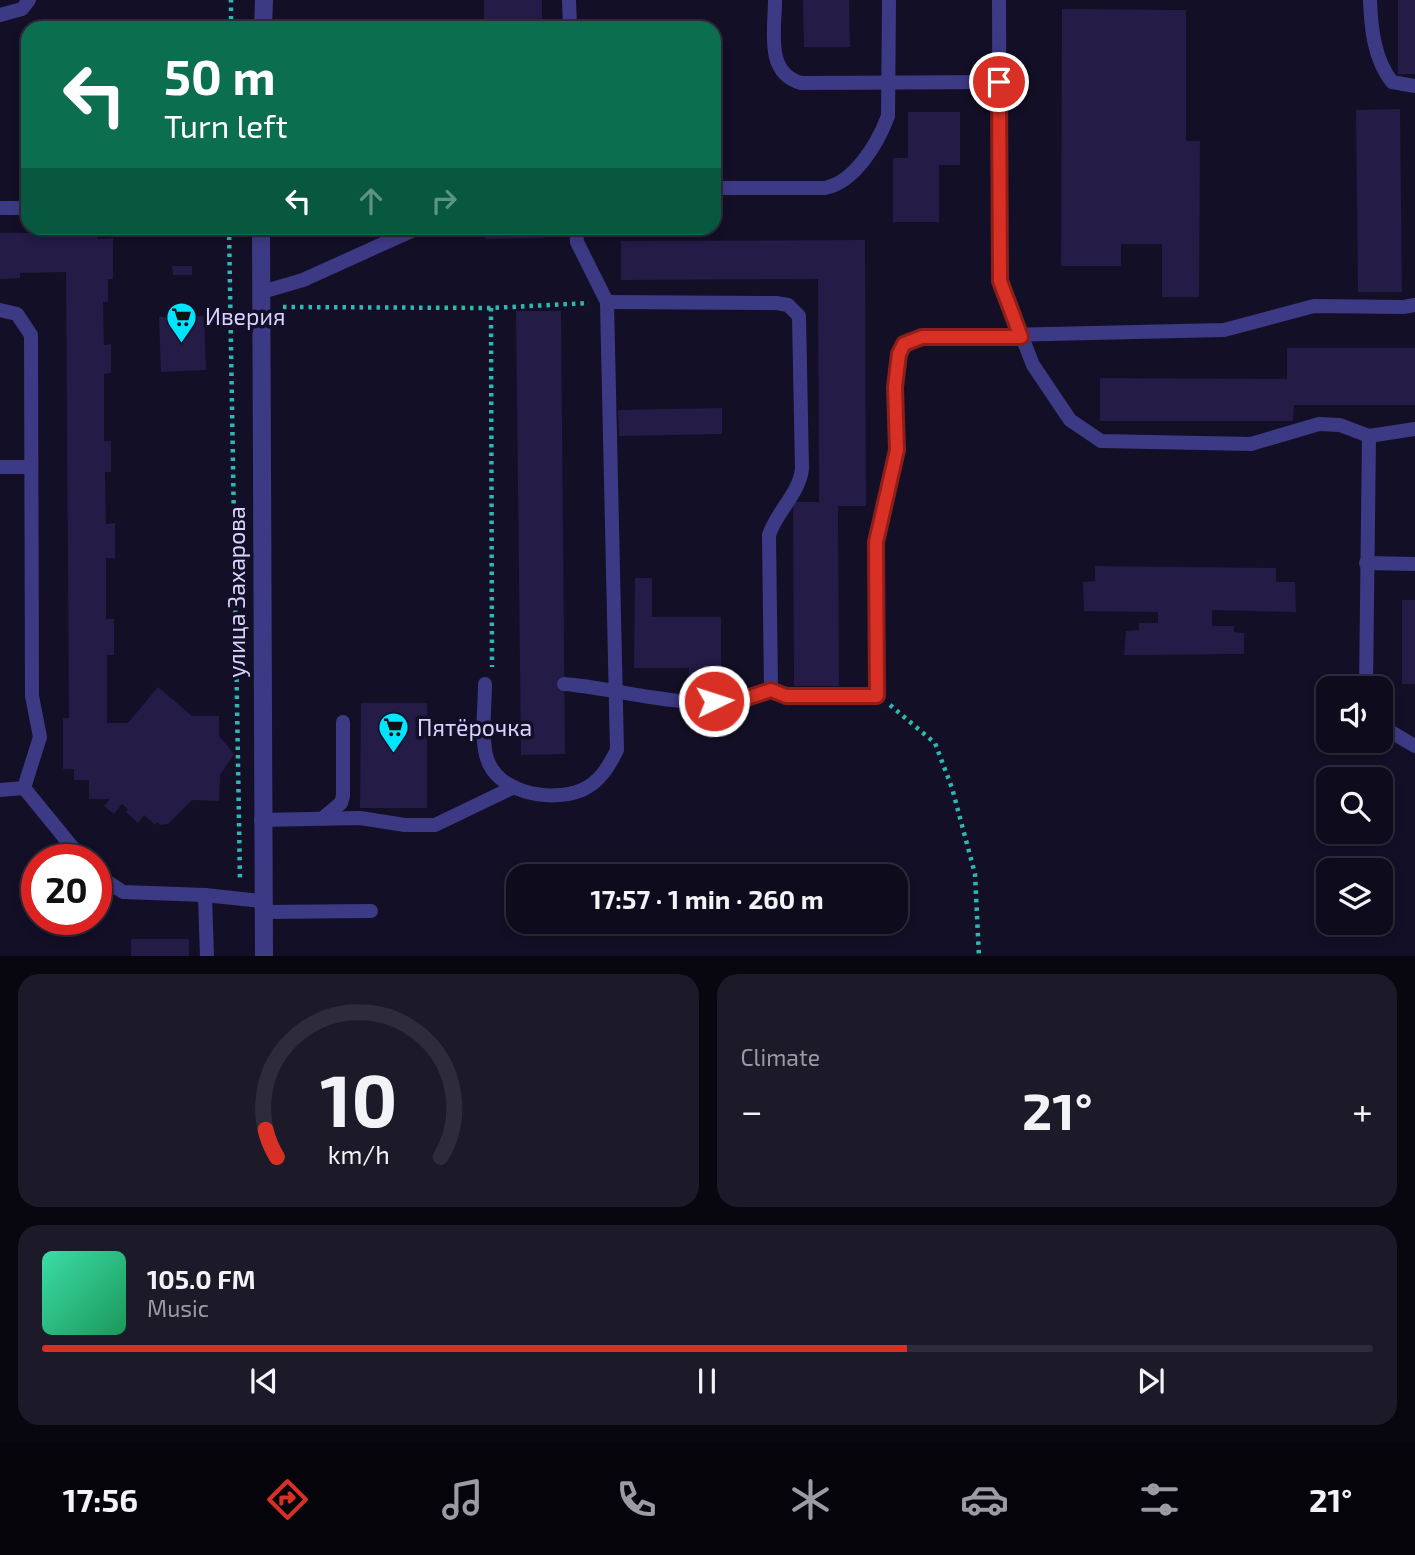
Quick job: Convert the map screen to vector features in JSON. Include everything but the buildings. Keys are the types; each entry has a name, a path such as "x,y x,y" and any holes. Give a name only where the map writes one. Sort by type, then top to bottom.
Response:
{"street":[{"path":"263,21 264,0"},
{"name":"улица Захарова","path":"261,235 261,820 264,956"}],"lane":[{"path":"0,15 22,9 29,0"},
{"path":"569,0 570,21"},
{"path":"775,0 776,60 782,75 801,83 999,82"},
{"path":"721,188 812,188 837,185 851,174 883,131 888,116 890,0"},
{"path":"999,0 1000,281 1033,365 1070,421 1101,441 1251,444 1319,424 1340,425 1369,436 1415,429"},
{"path":"1370,0 1376,46 1386,74 1392,82 1415,86"},
{"path":"0,208 21,208"},
{"path":"262,299 403,235"},
{"path":"485,684 486,755 502,781 526,793 565,794 583,789 606,772 617,750 607,302 577,242 576,235"},
{"path":"607,302 776,303 788,305 799,316 803,469 801,480 775,516 769,535 771,690"},
{"path":"564,684 616,691 648,699 741,700 771,690 786,696 877,696 876,542 897,450 895,387 899,354 904,344 922,337 1021,337 1224,330 1314,306 1415,305"},
{"path":"0,310 17,314 31,335 32,696 40,737 24,788"},
{"path":"1366,676 1369,436"},
{"path":"0,467 30,467"},
{"path":"1366,563 1415,564"},
{"path":"323,818 341,803 343,796 343,722"},
{"path":"1393,733 1415,746"},
{"path":"261,820 360,818 413,826 435,825 514,787"},
{"path":"0,790 24,788"},
{"path":"24,788 70,844"},
{"path":"112,885 123,892 205,895 262,907 371,911"},
{"path":"205,895 207,956"}],"path":[{"path":"231,0 231,21"},
{"path":"229,235 241,901"},
{"path":"230,306 262,299 491,308 607,302"},
{"path":"491,308 492,670"},
{"path":"877,696 925,731 935,743 960,812 975,874 979,956"}],"place":[{"name":"Иверия","path":"182,344"},
{"name":"Пятёрочка","path":"394,755"}],"route":[{"path":"714,701 741,700 761,696 771,690 786,696 877,696 876,542 897,450 895,387 899,354 904,344 922,337 1021,337 1000,281 999,82"}]}
